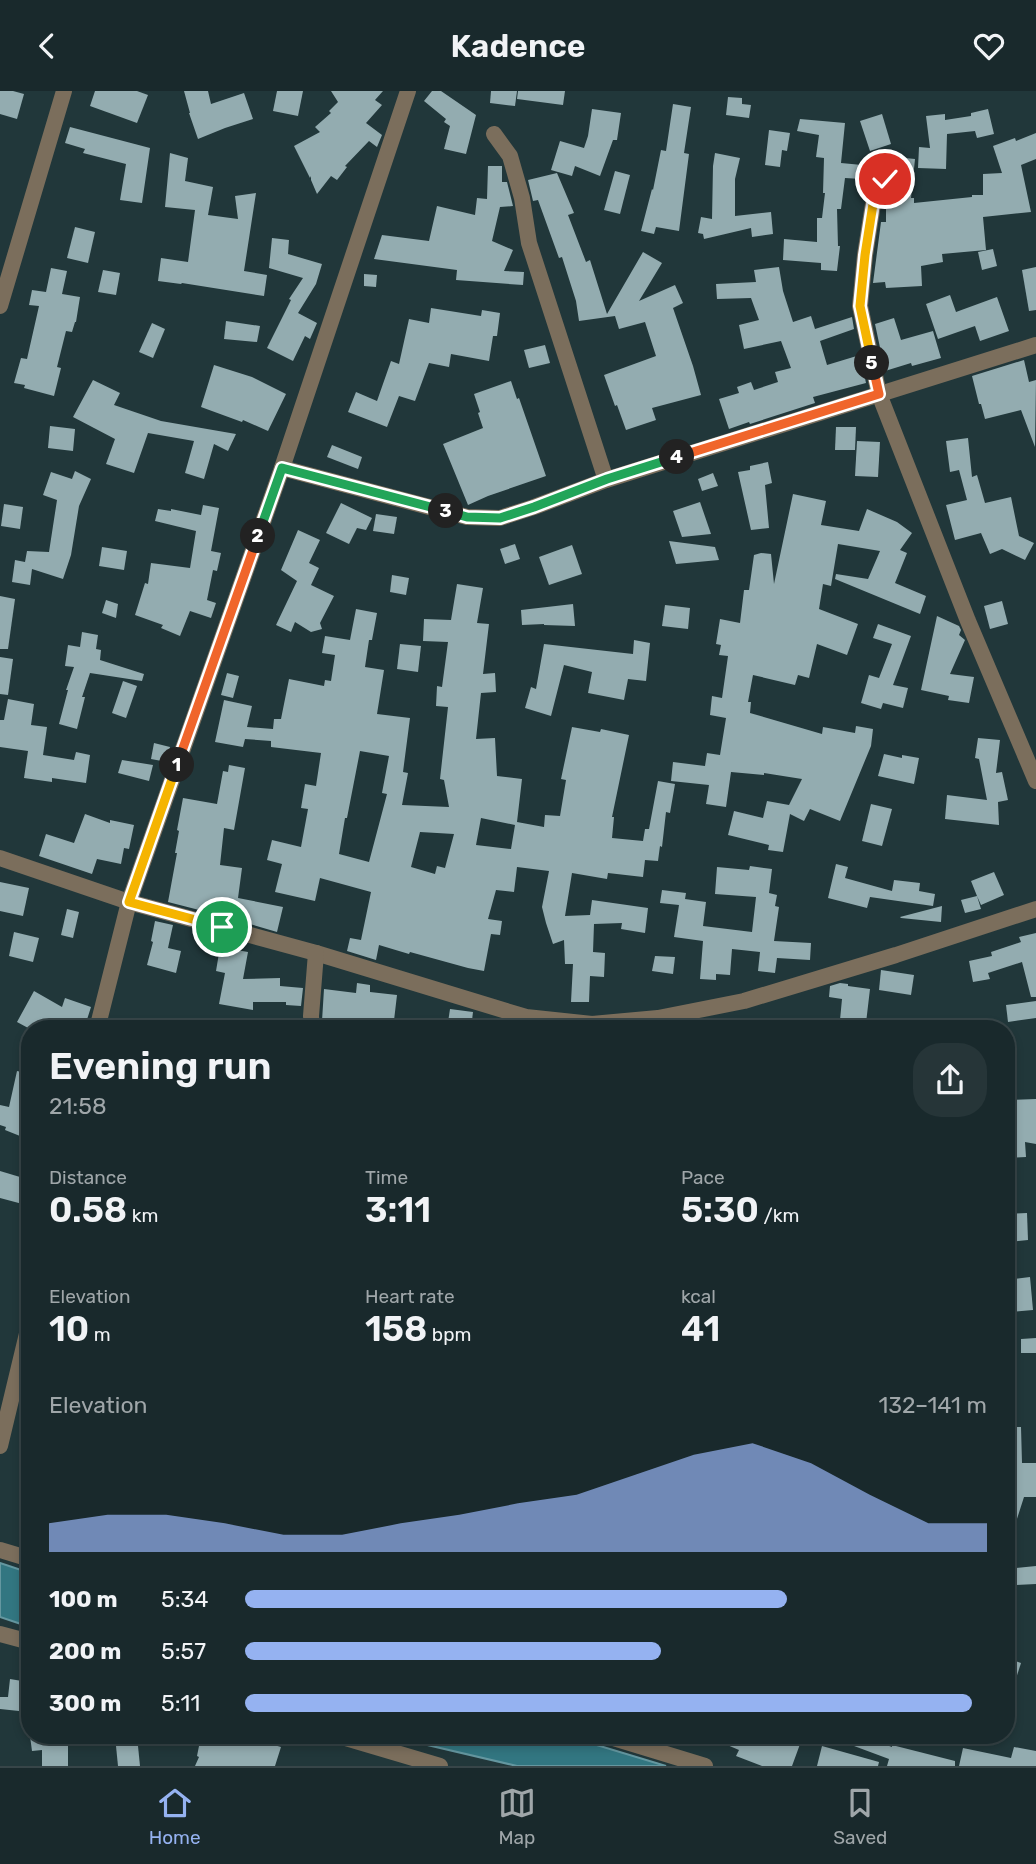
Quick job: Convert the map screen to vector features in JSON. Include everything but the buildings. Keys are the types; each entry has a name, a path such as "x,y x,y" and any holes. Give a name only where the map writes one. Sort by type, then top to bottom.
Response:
{"street":[{"path":"0,306 64,91"},
{"path":"99,1020 129,902 282,468 408,91"},
{"path":"494,134 510,156 522,198 529,243 607,479"},
{"path":"885,179 876,185 860,306 879,394 968,621 1036,781"},
{"path":"282,468 467,517 500,518 607,479 1036,345"},
{"path":"0,858 129,902 316,953 526,1017 554,1020"},
{"path":"636,1020 744,1001 1036,909"},
{"path":"311,1020 316,953"},
{"path":"0,1446 21,1358"},
{"path":"0,1550 21,1556"},
{"path":"0,1634 21,1640"},
{"path":"366,1744 440,1766"},
{"path":"633,1744 705,1766"}],"water":[{"path":"0,1563 21,1570 21,1624 0,1617"},
{"path":"423,1744 593,1744 666,1766 517,1766"}],"route":[{"path":"222,927 129,902 282,468 467,517 500,518 607,479 879,394 860,306 876,185 885,179"}]}
